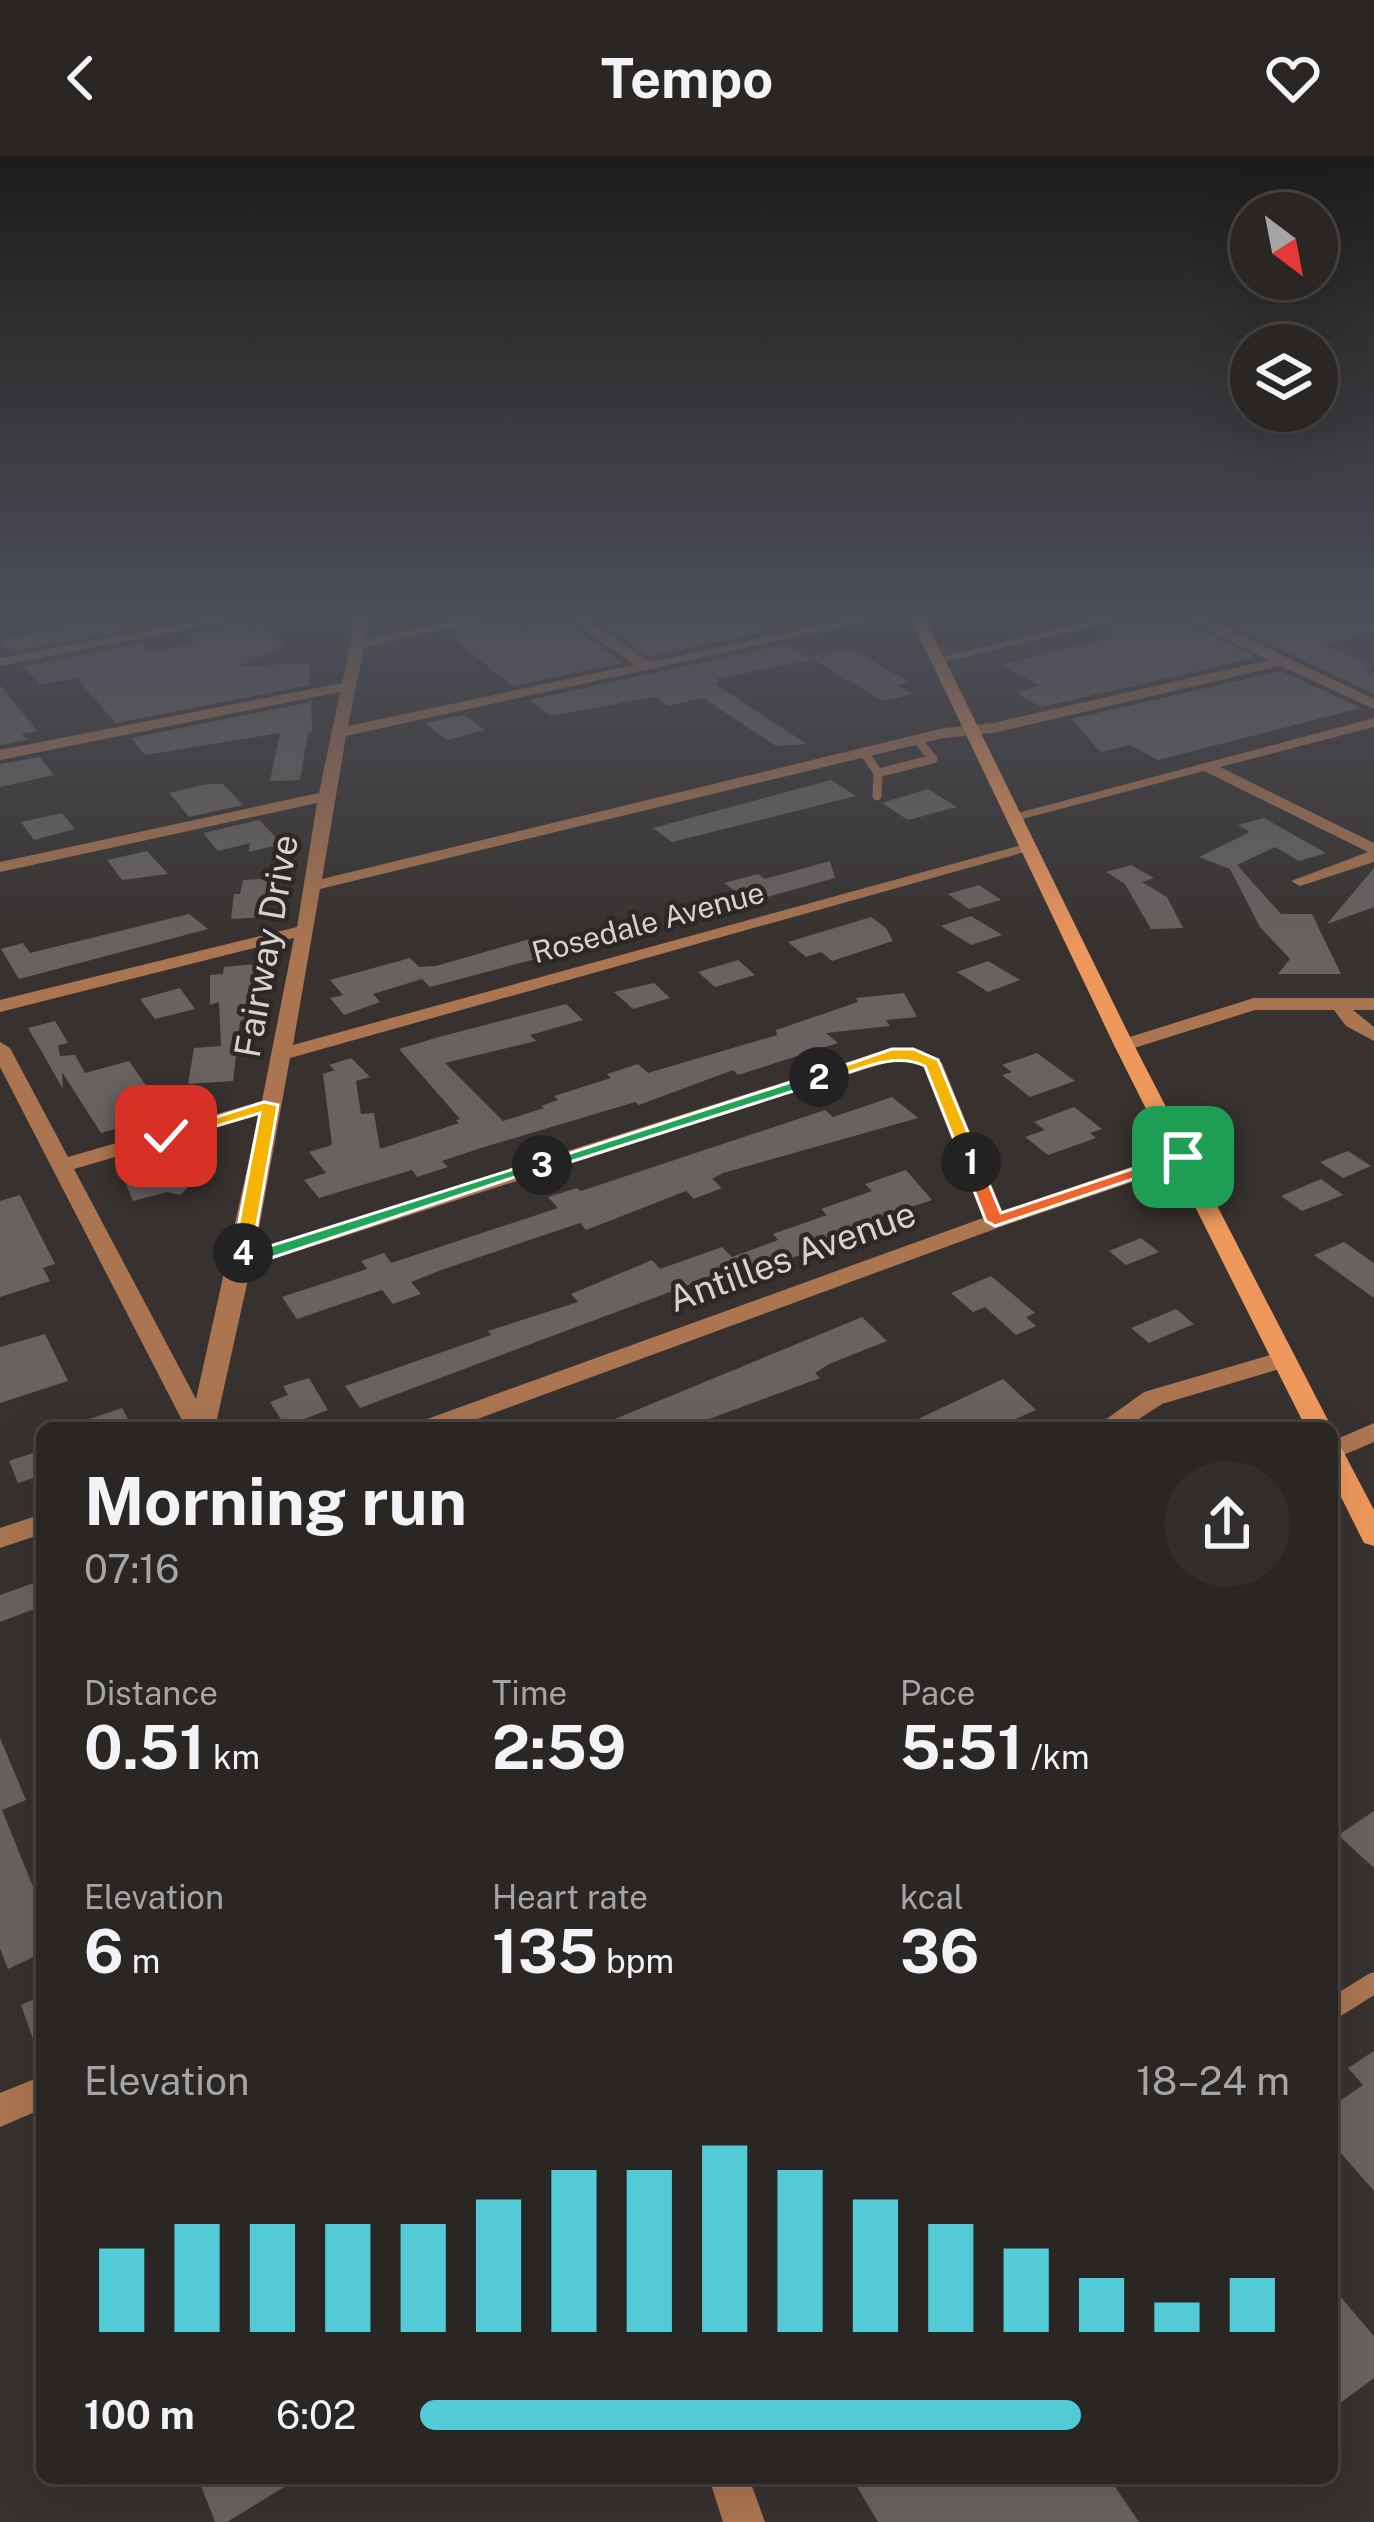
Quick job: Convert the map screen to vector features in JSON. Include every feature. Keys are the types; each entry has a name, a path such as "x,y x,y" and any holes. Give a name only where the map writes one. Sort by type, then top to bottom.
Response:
{"street":[{"path":"0,755 140,727"},
{"name":"Fairway Drive","path":"201,1422 241,1262 326,796 344,727"},
{"path":"343,732 364,727"},
{"path":"313,886 917,739 986,727"},
{"path":"1015,816 1354,727"},
{"path":"974,730 1124,1045 1316,1422"},
{"path":"1208,767 1374,853"},
{"path":"0,867 326,796"},
{"name":"Rosedale Avenue","path":"281,1054 1031,848"},
{"path":"1300,881 1374,853"},
{"path":"0,1006 305,930"},
{"path":"1124,1045 1254,1004 1294,1000 1342,1008 1374,1004"},
{"path":"1342,1008 1353,1022 1374,1035"},
{"path":"0,1048 197,1422"},
{"path":"241,1262 892,1054 913,1054 932,1063 995,1221"},
{"path":"61,1166 270,1105"},
{"name":"Antilles Avenue","path":"444,1422 1183,1157"},
{"path":"1116,1422 1153,1398 1283,1359"},
{"path":"1338,1449 1374,1432"},
{"path":"1338,1464 1374,1536"},
{"path":"0,1538 36,1527"},
{"path":"0,2110 36,2095"},
{"path":"731,2484 744,2522"}],"lane":[{"path":"878,772 932,759 917,739"},
{"path":"864,752 878,772 878,796"},
{"path":"1338,2005 1374,1982"}],"building":[{"path":"0,727 37,731 22,734 27,740 0,745"},
{"path":"184,727 312,727 300,780 270,781 280,733 145,755 131,738"},
{"path":"431,727 485,730 447,740"},
{"path":"748,727 782,727 807,744 776,746"},
{"path":"1079,727 1285,727 1158,760 1130,745 1101,752"},
{"path":"40,757 54,775 0,787 0,764"},
{"path":"831,780 856,796 672,842 653,828"},
{"path":"223,784 243,805 189,817 169,793"},
{"path":"928,789 957,807 908,820 882,803"},
{"path":"62,813 75,829 34,840 21,822"},
{"path":"1264,818 1326,853 1299,861 1275,847 1237,865 1281,914 1312,914 1341,974 1278,974 1290,959 1260,927 1230,869 1199,857 1250,832 1238,825"},
{"path":"259,820 282,844 249,852 250,843 218,851 203,833"},
{"path":"147,851 168,874 122,880 107,860"},
{"path":"830,861 835,878 750,902 724,883 758,874 765,879"},
{"path":"1131,865 1154,878 1142,882 1167,897 1183,928 1151,929 1125,884 1106,872"},
{"path":"1374,868 1374,907 1327,924"},
{"path":"278,878 273,903 264,904 262,917 231,919 234,894 240,894 243,880"},
{"path":"979,885 1001,900 969,909 948,894"},
{"path":"189,914 208,929 19,979 1,949 23,943 30,953"},
{"path":"971,916 1002,935 971,945 941,926"},
{"path":"871,917 886,928 893,941 832,961 821,952 806,957 788,942"},
{"path":"533,938 551,955 430,987 422,979 373,994 380,1002 344,1015 330,998 343,995 330,980 410,958 419,967 436,966"},
{"path":"738,960 755,975 715,987 698,972"},
{"path":"988,961 1020,980 988,992 957,972"},
{"path":"255,964 256,994 246,995 247,1020 240,1021 233,1081 188,1084 194,1048 221,1046 219,1002 210,1005 210,975 223,974 224,967"},
{"path":"654,983 670,998 633,1009 614,992"},
{"path":"180,988 195,1009 155,1019 140,999"},
{"path":"904,993 917,1017 886,1020 890,1026 826,1033 838,1043 738,1075 733,1070 639,1105 635,1102 481,1148 442,1161 448,1167 417,1177 412,1170 319,1198 304,1180 326,1173 309,1152 332,1145 323,1074 335,1070 329,1065 351,1058 370,1077 356,1081 361,1114 374,1113 380,1149 459,1123 399,1049 439,1037 566,1004 583,1020 530,1035 536,1041 445,1063 503,1121 544,1108 541,1106 558,1100 554,1096 638,1064 648,1073 777,1035 776,1030 858,1002 856,998"},
{"path":"55,1021 68,1043 58,1045 60,1056 75,1055 85,1073 129,1061 166,1114 101,1133 62,1072 63,1089 28,1028"},
{"path":"1037,1053 1075,1081 1030,1097 1002,1075 1012,1072 1002,1065"},
{"path":"892,1097 918,1118 723,1173 712,1179 722,1188 694,1199 686,1191 586,1230 580,1223 444,1269 411,1282 421,1294 393,1304 382,1290 297,1319 282,1297 367,1269 361,1261 384,1253 391,1263 558,1208 548,1197 577,1188 581,1191 825,1110 833,1117"},
{"path":"1074,1107 1102,1129 1090,1133 1096,1138 1048,1155 1025,1137 1045,1130 1034,1122"},
{"path":"1348,1151 1371,1166 1343,1178 1320,1162"},
{"path":"180,1155 193,1182 180,1195 167,1192 133,1201 120,1170"},
{"path":"906,1170 932,1200 884,1216 893,1224 716,1283 710,1277 360,1408 345,1386 578,1302 571,1294 652,1260 660,1269 722,1247 732,1257 778,1240 773,1234 827,1215 821,1209 872,1191 865,1184"},
{"path":"1321,1179 1343,1195 1302,1211 1281,1196"},
{"path":"20,1195 55,1264 43,1268 50,1281 0,1297 0,1201"},
{"path":"1141,1238 1159,1252 1126,1265 1109,1251"},
{"path":"1344,1242 1374,1263 1374,1298 1314,1255"},
{"path":"991,1276 1035,1313 1026,1317 1036,1326 1016,1335 985,1307 973,1312 951,1293"},
{"path":"1176,1309 1194,1324 1149,1343 1131,1328"},
{"path":"862,1317 887,1341 829,1364 815,1373 820,1378 701,1422 608,1422"},
{"path":"45,1334 68,1381 0,1403 0,1347"},
{"path":"309,1378 328,1410 282,1422 270,1402 288,1395 283,1386"},
{"path":"1003,1379 1036,1410 1009,1422 912,1422"},
{"path":"122,1408 130,1422 81,1422"},
{"path":"36,1452 36,1477 18,1483 9,1461"},
{"path":"36,1582 36,1608 0,1622 0,1595"},
{"path":"0,1738 26,1800 2,1810 36,1894 36,1956 8,1969 0,1948"},
{"path":"1374,1811 1374,1868 1338,1835"},
{"path":"36,1999 36,2048 21,2005"},
{"path":"1374,2051 1374,2191 1338,2150 1338,2102 1363,2085 1348,2068"},
{"path":"1338,2294 1374,2336 1374,2378 1340,2403"},
{"path":"200,2484 289,2484 227,2522 215,2522"},
{"path":"856,2484 1113,2484 1139,2522 878,2522"}],"route":[{"path":"166,1136 270,1105 241,1262 892,1054 913,1054 932,1063 995,1221 1183,1157"}]}
